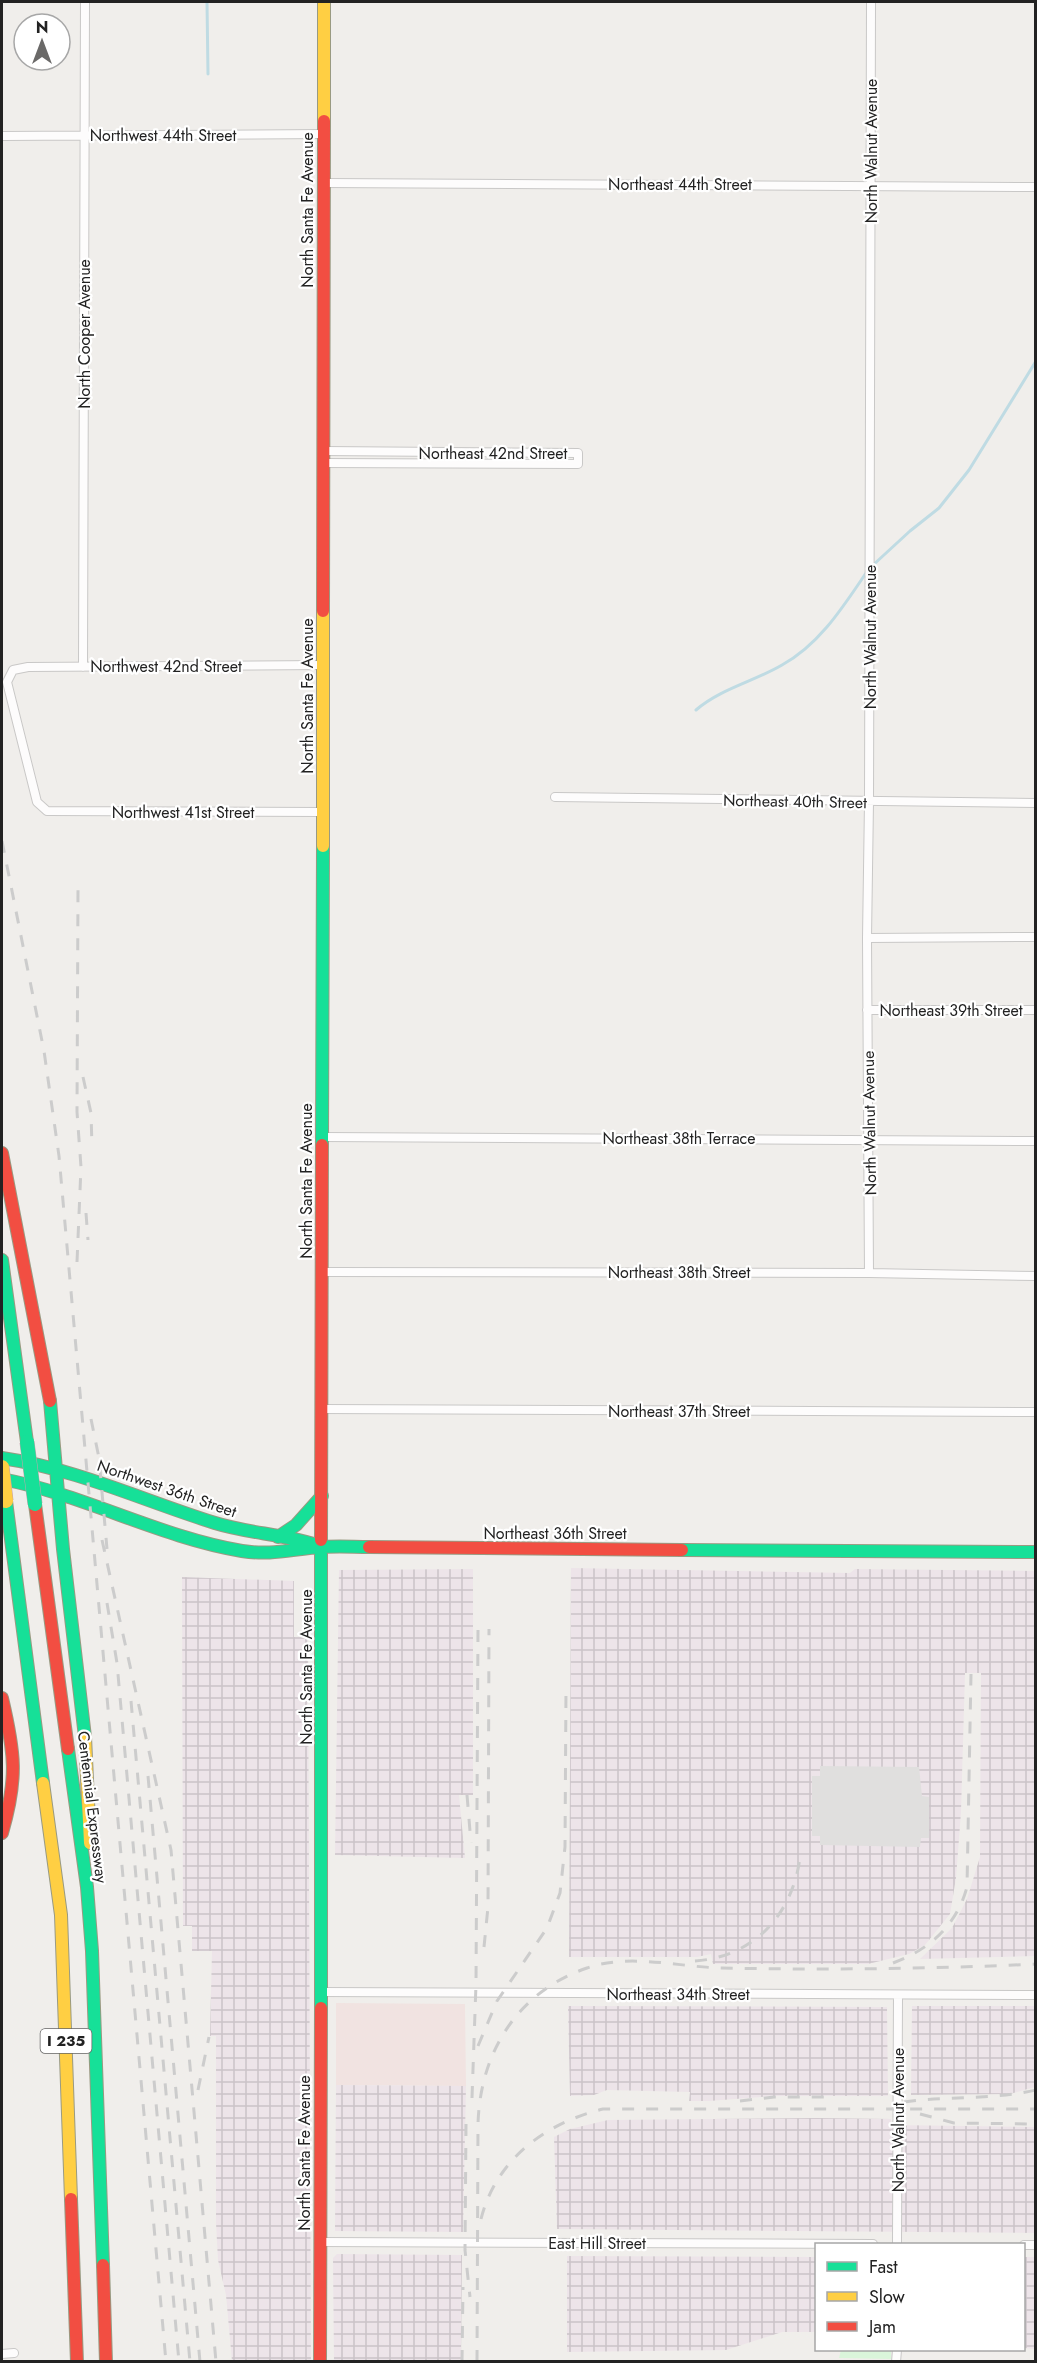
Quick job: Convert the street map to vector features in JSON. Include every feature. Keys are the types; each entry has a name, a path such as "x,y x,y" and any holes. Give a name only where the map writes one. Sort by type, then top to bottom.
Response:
{"main road":[{"name":"North Santa Fe Avenue","path":"320,2361 324,2"},
{"path":"2,1153 41,1344 57,1467 63,1549 87,1748 92,1951"},
{"name":"Centennial Expressway","path":"2,1260 80,1831 92,1951 106,2361"},
{"name":"Northwest 36th Street","path":"2,1458 57,1467 218,1524 278,1537 300,1538 322,1547"},
{"name":"I 235","path":"2,1467 61,1914 77,2361"},
{"path":"2,1479 59,1492"},
{"name":"Northeast 36th Street","path":"59,1492 192,1538 231,1548 299,1554 322,1547 1035,1552"},
{"path":"278,1537 296,1525 322,1496"},
{"path":"2,1698 17,1761 16,1781 5,1811 2,1833"}],"street":[{"name":"North Cooper Avenue","path":"83,667 85,2"},
{"name":"North Walnut Avenue","path":"869,1273 867,938 871,2"},
{"name":"Northwest 44th Street","path":"2,136 324,134"},
{"name":"Northeast 44th Street","path":"324,183 749,183 871,187 1035,187"},
{"name":"Northeast 42nd Street","path":"578,453 578,464 324,457 578,453"},
{"name":"Northwest 42nd Street","path":"44,810 37,802 8,693 7,682 11,672 21,667 323,665"},
{"name":"Northeast 40th Street","path":"555,797 1035,803"},
{"name":"Northwest 41st Street","path":"44,810 55,812 323,812"},
{"path":"867,938 1035,937"},
{"name":"Northeast 39th Street","path":"867,1010 1035,1010"},
{"name":"Northeast 38th Terrace","path":"323,1137 1035,1141"},
{"name":"Northeast 38th Street","path":"322,1272 869,1273 1035,1276"},
{"name":"Northeast 37th Street","path":"322,1410 1035,1412"},
{"name":"Northeast 34th Street","path":"321,1992 1035,1995"},
{"name":"North Walnut Avenue","path":"897,2243 898,1995"},
{"name":"East Hill Street","path":"321,2242 815,2244"},
{"path":"2,2354 14,2353"}],"shaded area":[{"path":"571,1568 850,1573 855,1569 1035,1571 1035,1956 920,1959 952,1928 967,1899 980,1857 981,1673 965,1673 961,1812 956,1878 950,1914 925,1945 909,1954 868,1964 713,1964 711,1954 697,1957 569,1957"},
{"path":"473,1569 473,1795 459,1795 465,1858 335,1855 339,1570"},
{"path":"182,1577 294,1581 294,1637 308,1637 311,2361 232,2361 226,2295 218,2260 216,2223 216,2036 210,2036 212,1951 192,1951 192,1926 183,1926"},
{"path":"820,1766 919,1767 922,1796 929,1797 929,1838 921,1838 920,1847 820,1845 820,1836 812,1836 812,1776 820,1776"},
{"path":"336,2003 465,2004 466,2086 336,2085"},
{"path":"568,2006 887,2007 888,2096 774,2096 689,2101 690,2092 607,2090 594,2095 570,2096"},
{"path":"912,2006 1035,2006 1035,2087 1010,2094 911,2095"},
{"path":"336,2085 466,2086 463,2232 335,2231"},
{"path":"891,2119 891,2125 1035,2127 1035,2233 557,2229 554,2137 570,2129 608,2120"},
{"path":"337,2254 462,2255 461,2361 334,2361 333,2258"},
{"path":"567,2256 815,2257 815,2332 782,2332 726,2350 567,2352"},
{"path":"1025,2257 1035,2257 1035,2349 1025,2348"}],"green space":[{"path":"841,2351 891,2351 891,2359 839,2358"}],"waterway":[{"path":"207,2 208,74"},
{"path":"872,566 939,508 969,470 1036,361"},
{"path":"696,710 716,696 772,671 808,647 829,624 866,573"}],"railway":[{"path":"2,841 44,1051 59,1156 166,2362"},
{"path":"77,1262 81,1167 77,1112 78,890"},
{"path":"83,1077 91,1113 92,1147"},
{"path":"86,1213 88,1240"},
{"path":"91,1419 99,1458 107,1549"},
{"path":"102,1540 171,1850 216,2362"},
{"path":"107,1603 117,1663 179,2362"},
{"path":"484,1947 488,1907 489,1629"},
{"path":"472,2098 476,1984 478,1630"},
{"path":"893,1963 918,1951 940,1934 956,1913 967,1887 971,1674"},
{"path":"478,2046 497,2001 547,1928 560,1893 565,1847 566,1688"},
{"path":"131,1701 190,2362"},
{"path":"148,1776 200,2362"},
{"path":"467,1795 471,1843"},
{"path":"695,1961 716,1958 735,1951 767,1929 789,1897 800,1857"},
{"path":"477,2362 480,2098 486,2073 507,2028 522,2009 541,1993 562,1979 587,1968 637,1961 722,1968 800,1969 1036,1964"},
{"path":"198,2090 209,2037"},
{"path":"904,2102 1003,2095 1036,2090"},
{"path":"740,2101 774,2097 833,2097"},
{"path":"481,2219 498,2178 526,2147 543,2134 562,2124 603,2109 1036,2109"},
{"path":"920,2114 954,2123 1036,2124"},
{"path":"466,2124 465,2250 470,2297"},
{"path":"462,2362 463,2287"},
{"path":"611,2362 635,2362"}],"traffic: fast":[{"path":"322,1145 323,846"},
{"path":"2,1260 27,1442"},
{"path":"50,1401 63,1549 85,1737"},
{"path":"27,1442 35,1504"},
{"path":"2,1458 84,1478 215,1523 296,1539 322,1547"},
{"path":"2,1479 63,1495 181,1536 242,1551 264,1553 324,1547 369,1547"},
{"path":"278,1537 296,1525 322,1496"},
{"path":"6,1501 43,1783"},
{"path":"321,1540 321,2008"},
{"path":"682,1550 1036,1552"},
{"path":"68,1749 87,1887 92,1951 103,2265"}],"traffic: slow":[{"path":"324,2 324,121"},
{"path":"323,611 323,846"},
{"path":"2,1467 6,1501"},
{"path":"85,1737 90,1843"},
{"path":"43,1783 61,1915 71,2199"}],"traffic: jam":[{"path":"323,611 324,121"},
{"path":"321,1540 322,1145"},
{"path":"2,1153 50,1401"},
{"path":"35,1504 68,1749"},
{"path":"369,1547 682,1550"},
{"path":"2,1698 10,1735 13,1766 11,1796 2,1833"},
{"path":"320,2362 321,2008"},
{"path":"71,2199 77,2362"},
{"path":"103,2265 106,2362"}]}
